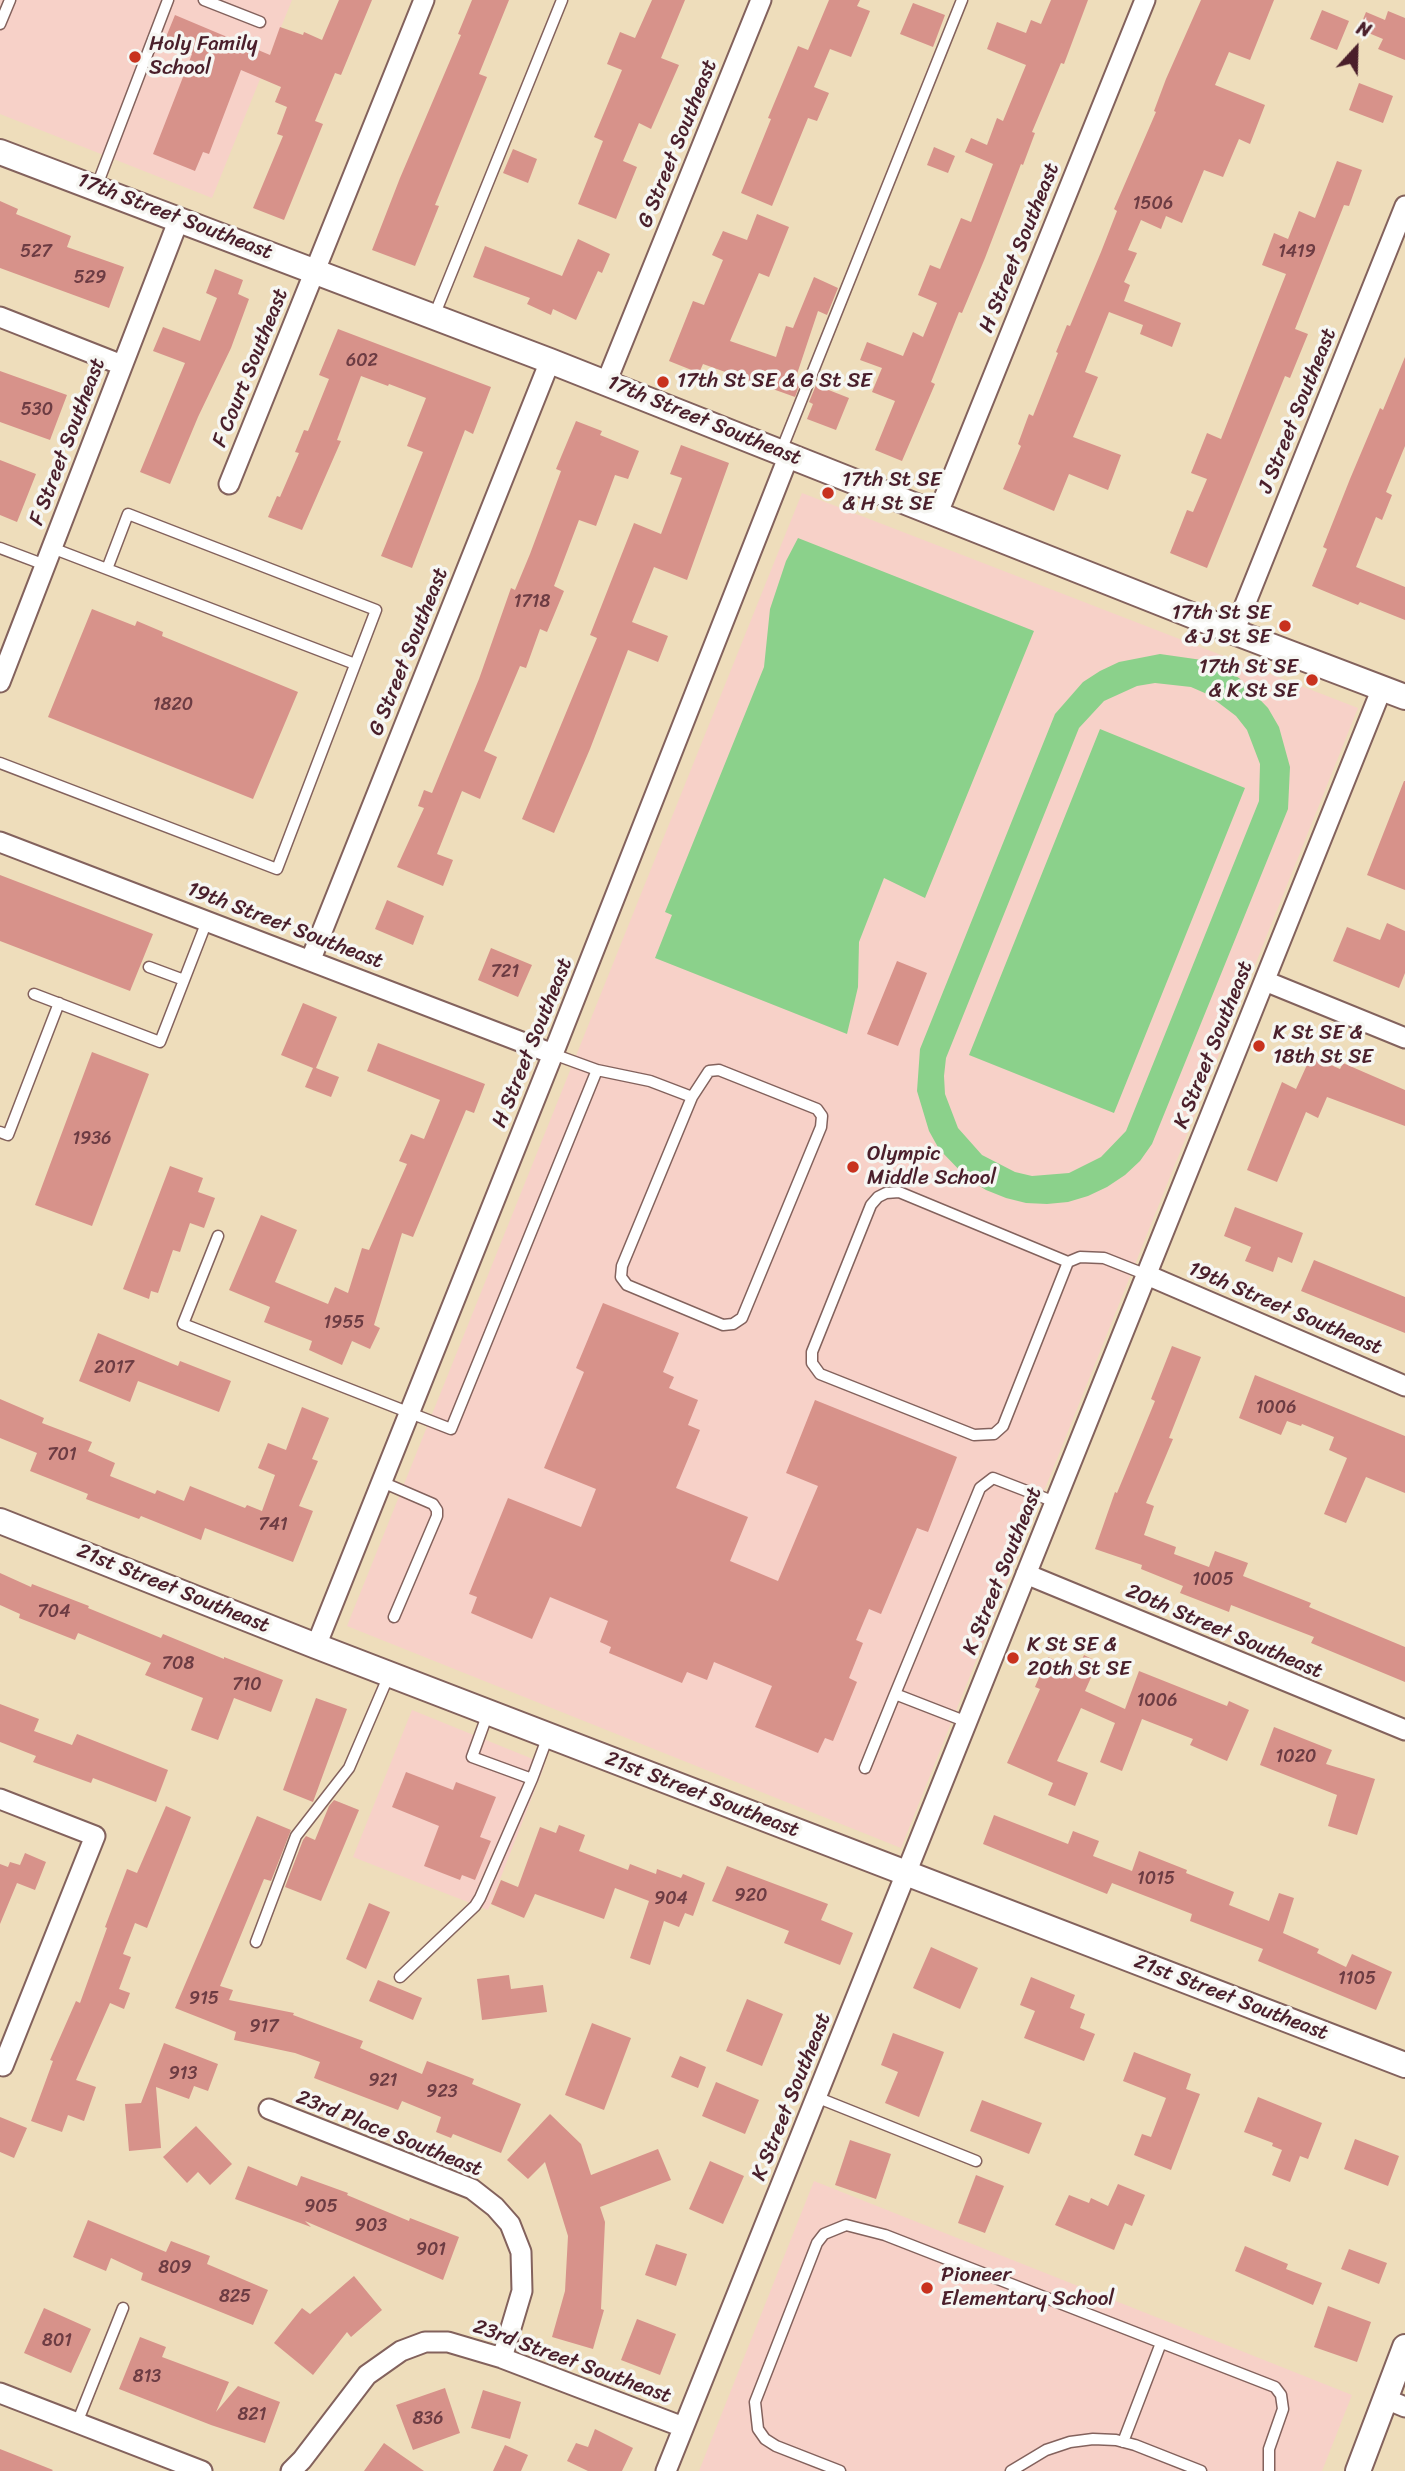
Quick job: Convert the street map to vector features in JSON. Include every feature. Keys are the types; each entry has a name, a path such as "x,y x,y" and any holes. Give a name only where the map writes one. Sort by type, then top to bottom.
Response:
{"street":[{"path":"315,270 424,0"},
{"name":"G Street Southeast","path":"606,383 761,0"},
{"name":"H Street Southeast","path":"938,513 1145,0"},
{"name":"17th Street Southeast","path":"0,152 434,316 1234,632 1394,692"},
{"name":"J Street Southeast","path":"1234,632 1405,206"},
{"name":"F Street Southeast","path":"0,682 179,219"},
{"name":"F Court Southeast","path":"229,484 315,270"},
{"path":"0,317 122,365"},
{"name":"G Street Southeast","path":"311,959 550,361"},
{"name":"H Street Southeast","path":"316,1646 553,1054 785,454"},
{"name":"K Street Southeast","path":"666,2471 1265,981 1394,692"},
{"name":"19th Street Southeast","path":"0,842 553,1054"},
{"path":"1265,981 1405,1038"},
{"name":"19th Street Southeast","path":"1147,1275 1405,1385"},
{"name":"21st Street Southeast","path":"0,1521 488,1713 1405,2065"},
{"name":"20th Street Southeast","path":"1026,1574 1405,1730"},
{"path":"0,1799 95,1836 1,2066"},
{"name":"23rd Place Southeast","path":"270,2109 472,2189 495,2207 510,2224 521,2252 522,2291 502,2358"},
{"name":"23rd Street Southeast","path":"290,2471 302,2460 367,2375 401,2351 425,2342 448,2342 502,2358 683,2427"},
{"path":"1357,2471 1395,2403 1405,2347"},
{"path":"0,2393 202,2471"}],"lane":[{"path":"0,24 10,0"},
{"path":"96,188 169,0"},
{"path":"204,0 260,22"},
{"path":"434,316 562,0"},
{"path":"785,454 962,0"},
{"path":"0,763 277,869 376,610 128,514 107,569"},
{"path":"0,548 107,569 355,664"},
{"path":"34,994 160,1042 207,921"},
{"path":"149,967 184,980"},
{"path":"0,1132 8,1135 59,1003"},
{"path":"553,1054 597,1070 650,1081 692,1097"},
{"path":"218,1236 183,1324 451,1429 597,1070"},
{"path":"719,1070 817,1110 822,1116 821,1127 742,1318 733,1324 723,1325 627,1285 621,1277 622,1266 692,1097 709,1071 719,1070"},
{"path":"1068,1262 1003,1426 994,1434 982,1436 963,1431 820,1374 812,1363 812,1352 871,1205 886,1193 899,1192 1068,1262 1080,1257 1104,1258 1147,1275"},
{"path":"865,1768 980,1488 993,1478 1055,1502"},
{"path":"382,1482 433,1504 437,1510 437,1516 394,1617"},
{"path":"256,1942 296,1836 349,1768 390,1674"},
{"path":"895,1694 967,1722"},
{"path":"488,1713 472,1756 532,1779"},
{"path":"400,1977 475,1906 480,1898 532,1779 548,1735"},
{"path":"816,2097 976,2161"},
{"path":"840,2471 776,2446 765,2438 758,2429 755,2402 817,2243 824,2234 846,2225 885,2235 1275,2388 1281,2395 1283,2409 1269,2449 1269,2471"},
{"path":"78,2423 123,2308"},
{"path":"1123,2442 1161,2343"},
{"path":"1011,2471 1046,2450 1070,2442 1093,2440 1123,2442 1200,2471"}],"shaded area":[{"name":"Holy Family School","path":"0,0 292,0 212,198 0,114"},
{"name":"Olympic Middle School","path":"802,493 1358,708 901,1848 347,1626"},
{"path":"412,1710 545,1764 488,1910 353,1857"},
{"name":"Pioneer Elementary School","path":"814,2181 1352,2395 1322,2471 699,2471"}],"green space":[{"path":"798,538 1034,631 925,898 884,878 859,942 858,987 847,1034 655,958 672,915 665,912 764,667 770,609 786,561"},
{"path":"1160,654 1202,660 1239,678 1268,708 1279,727 1290,767 1288,809 1152,1144 1140,1161 1125,1175 1088,1196 1068,1202 1026,1203 986,1190 968,1179 939,1149 929,1131 917,1091 920,1049 1055,714 1083,682 1119,662","holes":["1155,683 1191,687 1207,694 1236,716 1247,730 1260,764 1259,801 1126,1131 1101,1157 1069,1173 1032,1176 1015,1172 982,1155 958,1128 945,1094 946,1058 1079,728 1104,701 1137,686"]},
{"path":"1100,729 1245,788 1114,1113 969,1055"}],"building":[{"path":"339,0 372,0 341,75 335,73 315,121 323,124 284,220 253,208 283,136 277,134 287,107 275,102 281,87 241,70 209,154 203,152 195,171 153,154 192,54 164,42 175,15 270,55 280,27 303,35 304,32 322,40"},
{"path":"472,0 509,0 479,74 487,77 435,205 439,206 415,266 372,250 461,35 458,34"},
{"path":"652,0 685,0 661,58 679,65 651,129 639,123 623,161 637,167 616,219 578,204 603,141 594,137 622,70 607,64 620,32 635,38"},
{"path":"829,0 860,0 857,6 870,11 851,57 830,49 814,87 829,93 817,121 808,118 772,206 741,193 798,46 808,50"},
{"path":"1051,0 1088,0 1064,64 1061,63 1032,132 1035,133 985,258 962,313 959,312 931,382 935,384 902,461 875,450 895,401 872,392 882,368 860,360 867,342 903,356 913,332 923,337 937,303 918,295 930,265 940,269 961,218 971,222 993,164 965,152 971,138 987,145 997,118 1003,121 1026,65 987,49 997,22 1026,33 1031,20 1041,24"},
{"path":"1201,0 1274,0 1250,60 1229,52 1215,85 1265,105 1250,144 1239,139 1223,177 1204,170 1182,223 1166,216 1161,229 1141,220 1128,250 1137,253 1124,282 1130,285 1124,301 1181,323 1172,347 1140,334 1143,325 1109,312 1085,372 1098,377 1073,437 1121,455 1108,490 1069,474 1054,511 1003,489 1021,446 1018,444 1029,414 1033,416 1067,325 1070,326 1101,252 1117,211 1114,209 1156,112 1154,111 1166,79"},
{"path":"913,3 945,15 933,47 900,34"},
{"path":"1322,10 1349,21 1337,50 1310,39"},
{"path":"1388,11 1405,18 1405,60 1378,49 1383,39 1359,29 1366,12 1385,20"},
{"path":"1359,83 1393,96 1383,123 1349,110"},
{"path":"934,147 955,156 948,173 927,165"},
{"path":"513,149 537,159 528,183 503,173"},
{"path":"1337,161 1362,170 1349,206 1344,205 1295,329 1308,334 1290,378 1285,376 1207,568 1170,553 1187,510 1193,512 1207,479 1191,473 1207,433 1221,439 1286,274 1262,265 1274,233 1288,239 1299,211 1315,218"},
{"path":"0,201 18,209 16,214 71,236 67,247 124,267 109,308 0,268"},
{"path":"757,214 789,227 769,277 759,273 730,341 776,357 786,326 793,328 814,277 838,288 827,315 818,311 796,377 802,379 795,397 703,364 699,373 669,361 693,301 704,305 723,260 712,255 723,231 747,240"},
{"path":"578,239 610,254 602,273 598,271 576,320 553,309 551,315 527,304 530,298 473,277 485,246 562,276"},
{"path":"215,269 243,280 238,294 249,299 231,348 170,484 140,472 185,363 153,351 163,327 200,341 217,298 206,293"},
{"path":"338,329 491,387 473,434 465,430 412,568 381,556 423,452 407,446 426,398 389,384 388,386 361,376 337,440 341,441 302,530 268,517 277,496 280,497 299,453 295,452 304,430 308,431 329,379 319,375"},
{"path":"1405,357 1405,446 1386,492 1392,495 1382,520 1376,517 1356,567 1405,587 1405,620 1312,586 1327,549 1323,547 1350,479"},
{"path":"0,371 67,395 50,440 0,422"},
{"path":"816,385 849,398 836,430 807,419 813,404 809,402"},
{"path":"576,421 602,431 600,435 639,451 628,479 615,475 596,526 579,520 554,586 564,591 547,632 540,629 526,668 520,666 484,751 497,757 480,799 462,791 437,854 453,860 443,886 397,867 424,808 418,806 424,790 432,793 479,679 511,588 515,590 530,554 561,471 556,469"},
{"path":"681,445 729,463 687,580 654,567 632,622 668,636 658,662 628,650 554,833 522,819 597,638 590,635 634,523 661,534 682,478 670,474"},
{"path":"0,460 36,474 17,522 0,515"},
{"path":"92,609 135,626 137,621 163,632 162,636 298,692 253,799 48,717"},
{"path":"1405,781 1405,890 1367,875"},
{"path":"0,875 153,934 130,991 0,941"},
{"path":"387,900 424,916 413,945 375,929"},
{"path":"1387,923 1405,931 1405,973 1399,988 1333,961 1347,927 1380,940"},
{"path":"491,948 532,965 518,997 478,980"},
{"path":"897,961 927,973 898,1046 867,1034"},
{"path":"303,1003 337,1017 316,1068 339,1077 331,1097 305,1087 313,1068 281,1055"},
{"path":"378,1043 485,1084 474,1113 466,1110 413,1237 402,1233 374,1325 380,1328 370,1349 352,1341 342,1365 309,1350 312,1341 264,1322 270,1307 229,1290 261,1215 297,1230 275,1282 328,1304 335,1287 348,1293 362,1248 369,1250 407,1164 399,1161 411,1134 424,1139 440,1100 367,1071"},
{"path":"92,1052 149,1074 92,1226 35,1205"},
{"path":"1311,1056 1340,1069 1343,1063 1405,1090 1405,1126 1327,1097 1318,1118 1306,1112 1277,1182 1247,1170 1282,1082 1296,1089"},
{"path":"170,1166 203,1178 198,1192 215,1198 204,1228 190,1223 180,1252 173,1250 158,1293 151,1291 149,1299 123,1289"},
{"path":"1235,1207 1303,1233 1292,1263 1278,1257 1273,1272 1245,1261 1251,1247 1224,1236"},
{"path":"1314,1260 1405,1297 1405,1333 1301,1291"},
{"path":"603,1303 679,1333 663,1372 674,1377 669,1388 698,1400 688,1425 700,1430 676,1488 748,1517 730,1561 778,1581 818,1486 786,1473 815,1400 957,1457 928,1532 917,1528 881,1614 869,1609 856,1640 863,1643 849,1678 857,1682 833,1741 825,1738 818,1753 755,1727 772,1686 714,1662 707,1680 687,1672 682,1683 609,1653 611,1647 600,1642 608,1621 550,1597 532,1639 471,1613 477,1597 469,1594 508,1498 581,1527 596,1489 544,1468 584,1372 576,1368"},
{"path":"98,1333 178,1366 180,1361 231,1381 219,1412 138,1381 130,1402 79,1381"},
{"path":"1172,1346 1201,1357 1169,1438 1173,1439 1146,1503 1154,1506 1144,1535 1176,1547 1174,1554 1209,1567 1215,1551 1248,1563 1243,1576 1311,1603 1309,1607 1405,1647 1405,1682 1311,1643 1314,1637 1231,1605 1229,1612 1180,1593 1183,1586 1141,1569 1142,1565 1095,1549 1115,1492 1117,1493 1155,1401 1151,1399"},
{"path":"1255,1375 1405,1436 1405,1493 1366,1477 1346,1523 1324,1514 1347,1458 1329,1450 1334,1437 1302,1424 1301,1426 1287,1421 1281,1435 1239,1418"},
{"path":"0,1399 44,1418 42,1423 92,1442 88,1451 115,1463 110,1476 155,1494 157,1490 184,1501 190,1486 245,1508 247,1505 262,1511 275,1475 258,1468 268,1443 286,1450 302,1407 329,1418 312,1459 318,1461 299,1506 313,1511 293,1562 205,1528 201,1540 141,1516 139,1519 86,1499 88,1494 30,1471 37,1453 0,1438"},
{"path":"0,1573 31,1587 32,1584 89,1606 88,1608 161,1638 163,1634 283,1680 271,1712 234,1698 218,1740 191,1730 203,1698 145,1675 151,1663 78,1633 75,1640 19,1618 20,1614 0,1605"},
{"path":"1084,1655 1098,1662 1085,1691 1125,1709 1139,1671 1227,1706 1229,1701 1249,1710 1227,1761 1190,1745 1193,1739 1142,1719 1122,1771 1100,1762 1115,1723 1081,1708 1057,1761 1088,1773 1075,1806 1048,1795 1053,1783 1007,1763 1040,1689 1035,1687 1048,1657 1077,1670"},
{"path":"316,1698 347,1709 313,1802 283,1790"},
{"path":"0,1704 39,1719 34,1731 72,1745 77,1734 168,1770 156,1802 93,1778 91,1783 33,1762 36,1756 0,1742"},
{"path":"1274,1727 1332,1750 1326,1764 1375,1779 1357,1835 1328,1826 1337,1795 1260,1765"},
{"path":"406,1772 453,1790 456,1782 496,1797 480,1837 491,1841 475,1880 462,1875 460,1880 424,1866 439,1826 392,1807"},
{"path":"334,1800 359,1810 321,1901 285,1887 303,1840 306,1836 315,1840"},
{"path":"166,1806 191,1817 147,1928 135,1923 123,1954 131,1957 119,1989 130,1993 124,2009 110,2003 76,2080 96,2087 84,2121 68,2115 62,2132 31,2121 53,2061 50,2060 76,2001 80,2003 127,1869 137,1873"},
{"path":"994,1815 1068,1844 1073,1831 1099,1841 1093,1856 1132,1871 1139,1851 1234,1892 1229,1905 1269,1921 1279,1893 1294,1898 1283,1933 1319,1949 1317,1953 1346,1967 1352,1954 1392,1972 1376,2010 1258,1961 1263,1949 1190,1921 1192,1914 1112,1883 1107,1894 983,1844"},
{"path":"257,1816 291,1830 271,1881 264,1879 220,1986 233,1990 229,2000 294,2013 293,2015 363,2041 360,2048 422,2074 427,2061 474,2079 472,2084 521,2104 501,2153 453,2134 451,2138 436,2132 441,2117 402,2101 398,2110 314,2078 320,2062 295,2053 234,2040 236,2032 175,2008"},
{"path":"559,1825 585,1835 579,1851 628,1870 630,1864 656,1874 657,1869 681,1878 683,1874 705,1883 693,1916 685,1913 679,1927 664,1921 650,1965 630,1958 649,1901 615,1888 604,1919 535,1894 524,1918 491,1904 501,1880 518,1887 540,1827 556,1833"},
{"path":"25,1853 46,1862 35,1890 17,1883 0,1924 0,1864 8,1867 10,1862 20,1865"},
{"path":"727,1866 828,1904 821,1920 853,1933 840,1965 784,1943 789,1931 712,1901"},
{"path":"369,1903 390,1912 366,1969 346,1959"},
{"path":"931,1947 978,1968 960,2009 913,1988"},
{"path":"509,1975 511,1989 543,1985 547,2012 482,2020 477,1979"},
{"path":"1031,1977 1075,1995 1070,2008 1085,2014 1080,2028 1095,2034 1084,2061 1024,2038 1035,2011 1020,2005"},
{"path":"378,1980 422,1998 413,2020 369,2001"},
{"path":"747,1999 783,2014 762,2066 726,2051"},
{"path":"592,2023 631,2038 604,2110 565,2095"},
{"path":"893,2033 944,2052 919,2117 885,2103 898,2072 881,2065"},
{"path":"164,2043 218,2064 208,2091 194,2086 189,2099 156,2087 161,2148 129,2151 125,2104 141,2103"},
{"path":"1134,2052 1191,2074 1186,2089 1200,2094 1171,2170 1134,2155 1142,2134 1151,2137 1166,2098 1123,2081"},
{"path":"680,2056 706,2067 698,2088 671,2077"},
{"path":"716,2082 759,2100 745,2134 702,2116"},
{"path":"1258,2097 1322,2123 1308,2159 1300,2156 1290,2182 1272,2175 1282,2150 1272,2146 1273,2143 1244,2132"},
{"path":"982,2100 1042,2123 1029,2154 970,2131"},
{"path":"550,2114 581,2144 591,2175 658,2149 671,2180 600,2207 605,2222 601,2309 604,2310 593,2349 552,2337 565,2291 568,2236 545,2162 528,2179 507,2160"},
{"path":"0,2117 27,2128 14,2158 0,2152"},
{"path":"196,2126 232,2164 210,2185 198,2172 187,2183 163,2157"},
{"path":"1355,2139 1399,2156 1388,2186 1344,2169"},
{"path":"850,2140 891,2154 876,2199 835,2185"},
{"path":"710,2161 744,2176 723,2224 689,2209"},
{"path":"248,2166 297,2186 301,2176 348,2193 347,2195 409,2221 410,2218 459,2237 443,2280 305,2221 311,2227 235,2199"},
{"path":"976,2175 1004,2186 985,2233 958,2223"},
{"path":"1118,2184 1145,2195 1132,2226 1125,2223 1114,2250 1055,2225 1069,2195 1089,2203 1091,2198 1108,2206"},
{"path":"88,2220 166,2252 171,2241 210,2256 207,2264 268,2290 253,2325 141,2280 143,2273 111,2258 106,2271 73,2257"},
{"path":"656,2244 687,2254 676,2286 645,2275"},
{"path":"1245,2246 1288,2264 1286,2269 1322,2283 1313,2305 1235,2271"},
{"path":"1349,2249 1387,2263 1379,2284 1341,2269"},
{"path":"354,2276 382,2310 351,2337 347,2332 313,2375 274,2343 302,2308 310,2314"},
{"path":"1328,2306 1371,2322 1357,2362 1314,2347"},
{"path":"44,2308 91,2329 71,2373 24,2353"},
{"path":"637,2319 676,2334 660,2375 621,2360"},
{"path":"140,2337 166,2347 162,2357 229,2382 216,2412 238,2386 280,2402 265,2443 119,2389"},
{"path":"445,2388 460,2433 413,2450 396,2405"},
{"path":"483,2390 521,2402 510,2439 471,2428"},
{"path":"595,2429 633,2448 622,2471 588,2471 567,2461 576,2443 588,2447"},
{"path":"384,2443 401,2455 424,2471 364,2471"},
{"path":"505,2445 528,2455 521,2471 493,2471"},
{"path":"0,2449 53,2470 0,2471"}],"place":[{"name":"Holy Family School","path":"135,57"},
{"name":"17th St SE & G St SE","path":"663,382"},
{"name":"17th St SE & H St SE","path":"828,493"},
{"name":"17th St SE & J St SE","path":"1285,626"},
{"name":"17th St SE & K St SE","path":"1312,680"},
{"name":"K St SE & 18th St SE","path":"1259,1046"},
{"name":"Olympic Middle School","path":"853,1167"},
{"name":"K St SE & 20th St SE","path":"1013,1658"},
{"name":"Pioneer Elementary School","path":"927,2288"}]}
